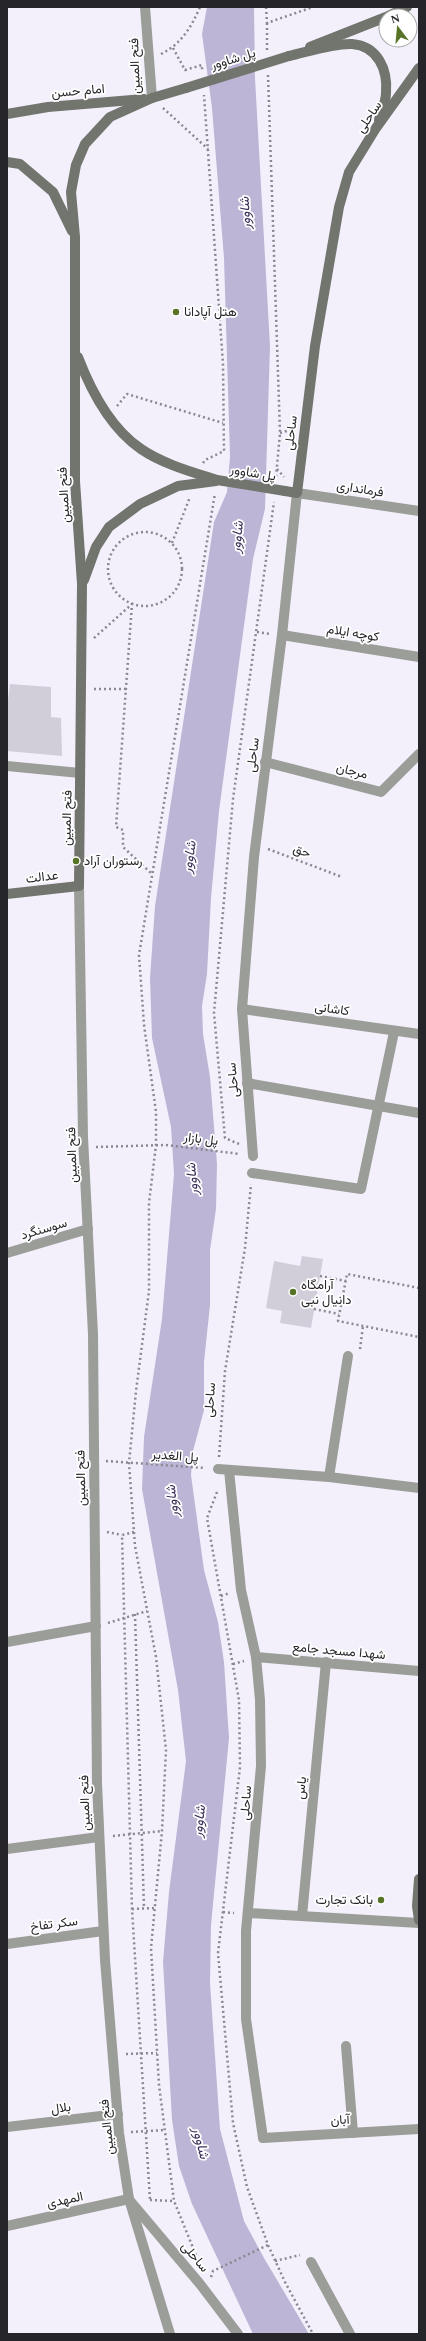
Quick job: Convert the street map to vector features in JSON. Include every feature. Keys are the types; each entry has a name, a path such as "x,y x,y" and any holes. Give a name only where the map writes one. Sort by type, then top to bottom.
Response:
{"street":[{"name":"فتح المبین","path":"145,7 152,98 110,116 85,144 76,165 71,192 75,237 75,480 82,584 79,886 84,1148 93,1334 99,1837 103,1931 119,2133 129,2199 170,2334"},
{"path":"289,56 378,20"},
{"path":"289,56 351,44 365,47 378,56 385,70 386,94 376,128"},
{"name":"پل شاوور","path":"152,98 289,56"},
{"name":"ساحلی","path":"253,1156 242,1009 256,844 265,762 282,635 315,346 339,207 350,172 376,128 419,68"},
{"name":"امام حسن","path":"7,114 48,107 152,98"},
{"path":"7,162 20,164 53,192 75,237"},
{"path":"75,350 88,384 117,428 141,449 173,465 217,480"},
{"path":"82,584 96,547 110,527 140,504 178,486 217,480"},
{"name":"پل شاوور","path":"217,480 298,493"},
{"name":"فرمانداری","path":"298,493 419,511"},
{"name":"کوچه ایلام","path":"282,635 419,657"},
{"name":"مرجان","path":"265,762 381,792 419,754"},
{"path":"7,766 80,773"},
{"name":"عدالت","path":"7,894 79,886"},
{"name":"کاشانی","path":"242,1009 394,1032 419,1034"},
{"path":"252,1173 361,1188 394,1032"},
{"path":"247,1083 419,1113"},
{"name":"سوسنگرد","path":"7,1253 88,1229"},
{"path":"329,1477 348,1356"},
{"path":"213,1469 329,1477 419,1488"},
{"name":"ساحلی","path":"229,1470 241,1590 256,1657 260,1700 261,1766 248,1913 246,2019 262,2138"},
{"path":"7,1642 96,1626"},
{"name":"شهدا مسجد جامع","path":"256,1657 419,1671"},
{"name":"یاس","path":"302,1916 326,1662"},
{"path":"7,1849 99,1837"},
{"path":"419,1879 417,1906 419,1920"},
{"path":"248,1913 419,1923"},
{"name":"سکر تفاخ","path":"7,1944 103,1931"},
{"path":"346,2046 353,2133"},
{"name":"بلال","path":"7,2127 118,2114"},
{"name":"آبان","path":"262,2138 419,2129"},
{"name":"ساحلی","path":"129,2199 200,2284 238,2334"},
{"name":"المهدی","path":"7,2226 129,2199"},
{"path":"312,2262 350,2334"}],"path":[{"path":"149,61 173,48 190,29 200,7"},
{"path":"266,7 267,53"},
{"path":"267,23 313,7"},
{"path":"173,48 185,70 202,65 202,73"},
{"path":"268,68 280,433 276,484"},
{"path":"199,474 205,460 224,451 223,364 203,88"},
{"path":"152,98 208,150"},
{"path":"109,416 127,394 224,423"},
{"path":"277,468 281,474"},
{"path":"200,2264 174,2201 157,2053 152,1948 162,1831 166,1750 156,1657 134,1532 129,1463 136,1391 150,1291 149,1203 156,1145 156,1112 144,1025 139,955 217,480"},
{"path":"172,543 195,484"},
{"path":"232,1141 226,1138 214,1013 233,799 273,522 274,499"},
{"path":"273,522 278,521"},
{"path":"151,532 166,538 177,548 182,563 182,578 175,592 163,602 148,606 132,604 119,596 111,583 108,568 112,552 122,540 136,533 151,532"},
{"path":"132,604 116,827 123,830 123,847 152,874"},
{"path":"82,649 132,604"},
{"path":"257,632 263,633"},
{"path":"81,689 126,689"},
{"name":"حق","path":"256,844 342,877"},
{"name":"پل بازار","path":"84,1148 166,1145 233,1153"},
{"name":"ساحلی","path":"213,1469 225,1371 245,1248 252,1173"},
{"path":"419,1288 347,1274 338,1321 419,1337"},
{"path":"320,1276 346,1281"},
{"path":"314,1309 339,1314"},
{"path":"348,1356 358,1357 363,1326"},
{"name":"پل الغدیر","path":"94,1460 213,1469"},
{"path":"134,1532 122,1535 129,1834 132,1909 150,2200"},
{"path":"96,1626 147,1611"},
{"path":"136,1614 144,1908"},
{"path":"99,1837 162,1831"},
{"path":"132,1909 155,1908"},
{"path":"113,2055 157,2053"},
{"path":"119,2133 165,2130"},
{"path":"129,2199 174,2201"},
{"path":"213,2271 268,2245"},
{"path":"275,2261 301,2254 312,2262"},
{"path":"207,2274 210,2279"}],"water":[{"name":"شاوور","path":"207,7 254,7 255,78 270,346 265,509 253,559 219,811 211,898 207,974 202,1006 203,1034 210,1077 217,1164 216,1209 210,1250 210,1305 204,1362 204,1410 193,1451 191,1475 204,1570 218,1622 224,1662 229,1738 211,1925 210,1983 220,2129 244,2221 309,2334 253,2334 192,2204 179,2166 172,2120 163,1962 169,1892 186,1761 178,1690 142,1489 144,1437 162,1319 174,1174 171,1127 152,1038 150,978 155,906 214,522 227,492 230,457 224,258 212,108 202,34"}],"building":[{"path":"10,684 51,687 51,717 61,718 62,756 7,751 7,709"},
{"name":"آرامگاه دانیال نبی","path":"302,1256 323,1259 311,1328 280,1323 282,1311 266,1308 274,1261 300,1266"}],"place":[{"name":"هتل آپادانا","path":"176,312"},
{"name":"رستوران آراد","path":"76,861"},
{"name":"آرامگاه دانیال نبی","path":"293,1292"},
{"name":"بانک تجارت","path":"381,1900"}]}
